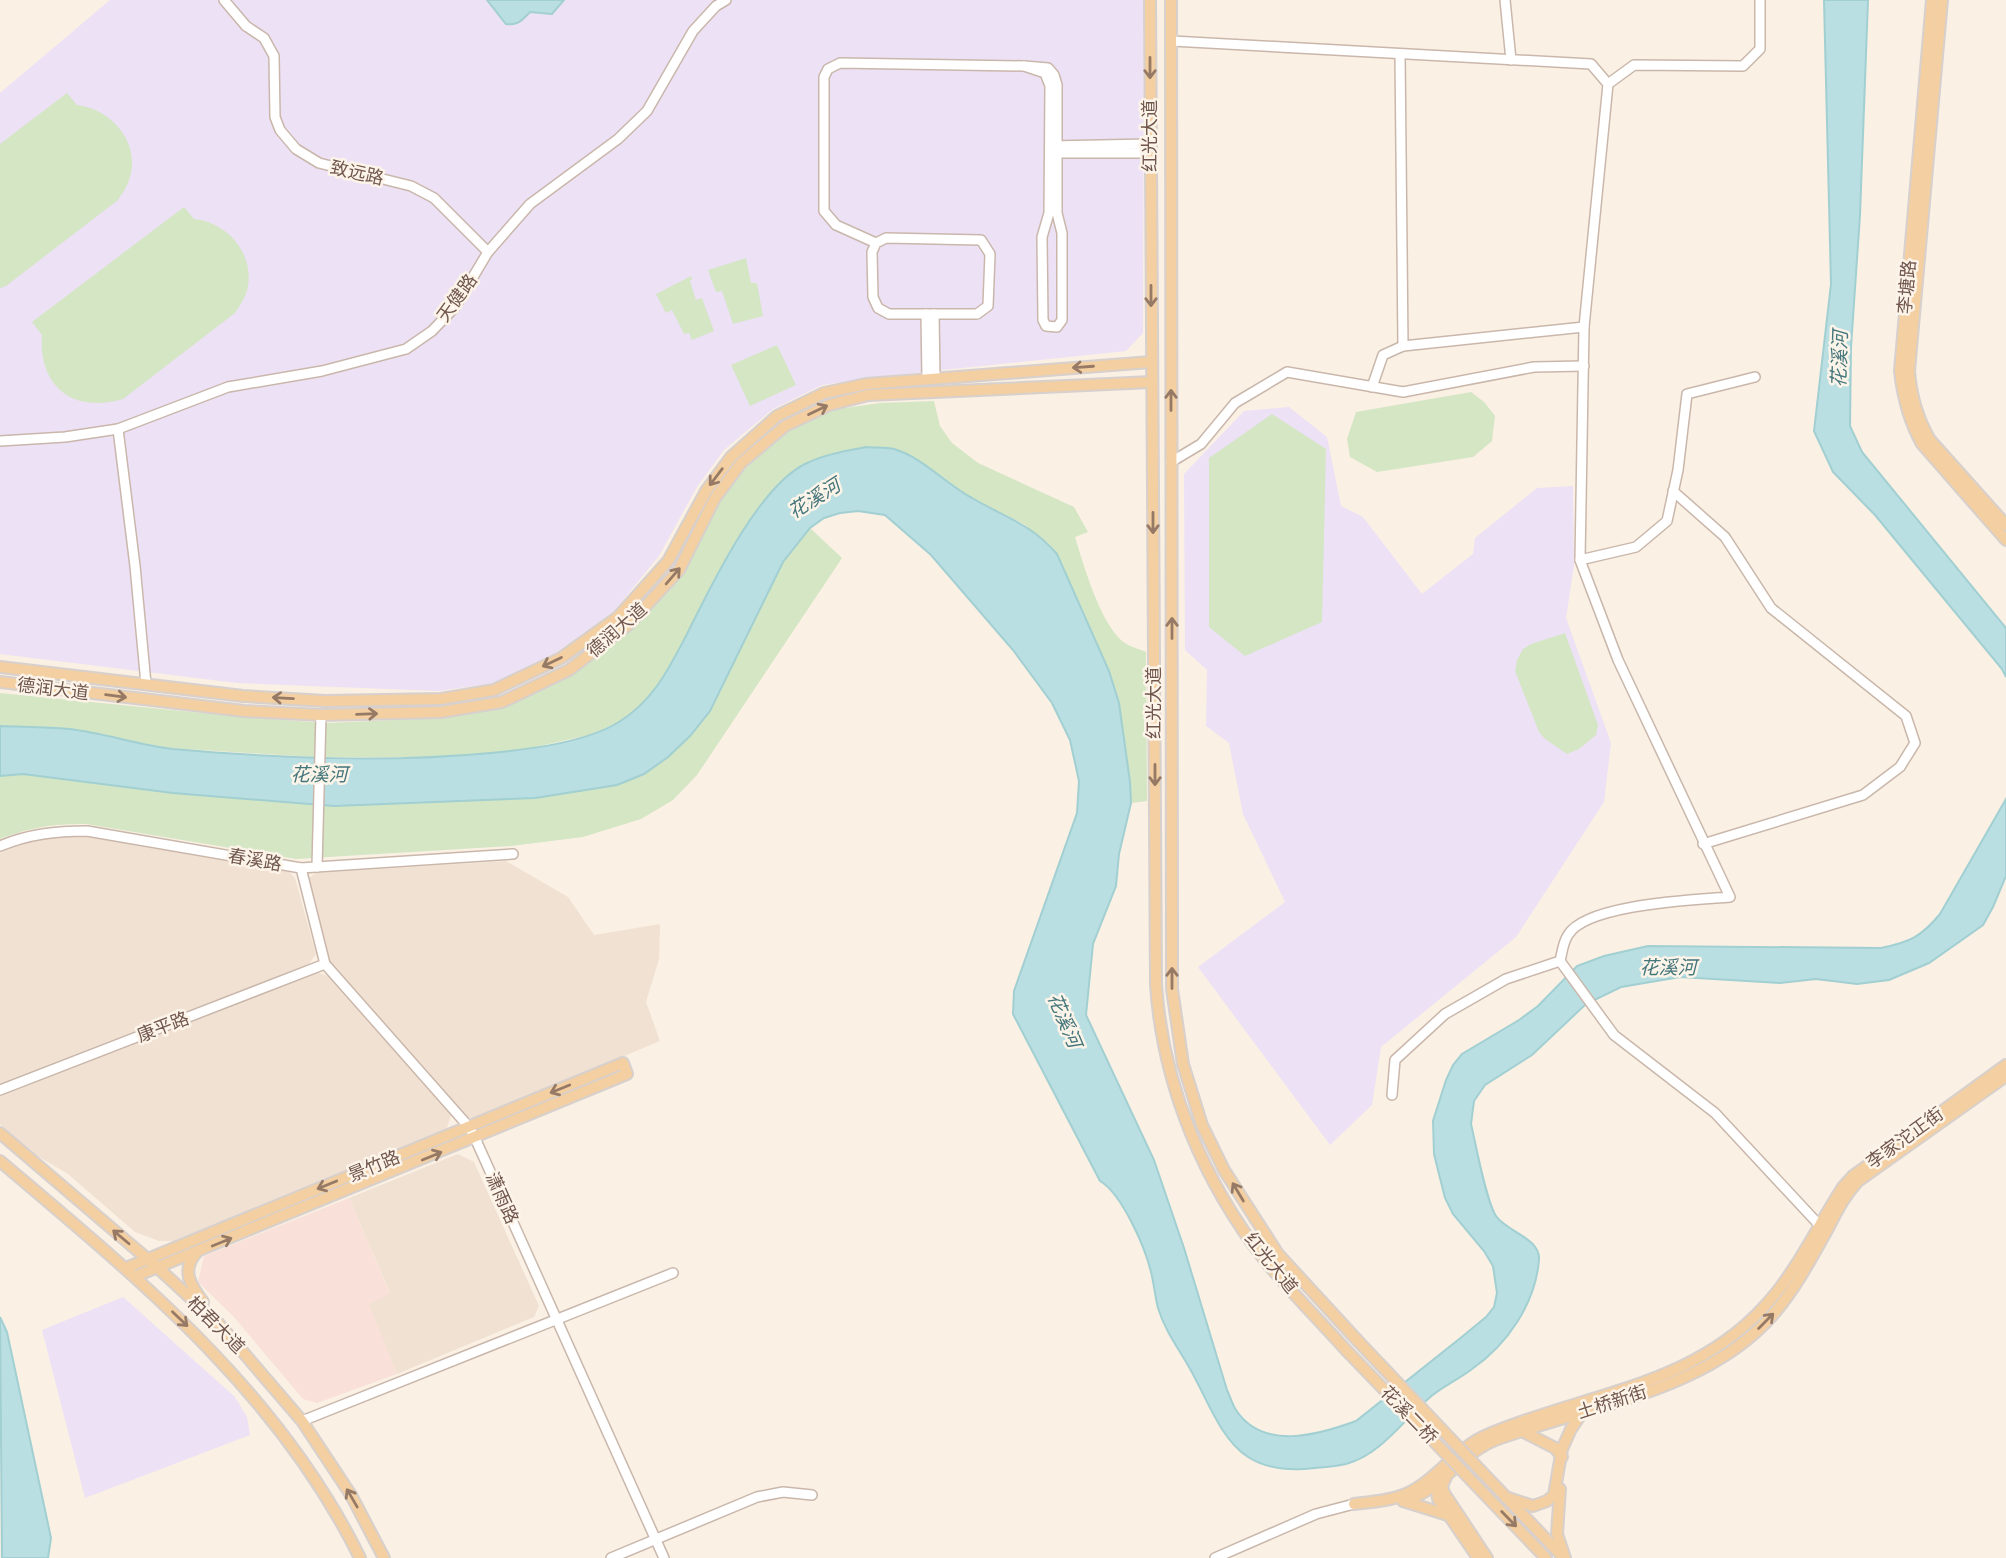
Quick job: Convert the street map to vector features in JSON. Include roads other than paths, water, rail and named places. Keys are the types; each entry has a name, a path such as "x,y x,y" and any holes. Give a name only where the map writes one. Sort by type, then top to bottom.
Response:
{"main road":[{"name":"红光大道","path":"1150,0 1156,985 1168,1069 1187,1126 1210,1177 1235,1218 1267,1263 1346,1350"},
{"name":"红光大道","path":"1171,0 1172,989 1183,1064 1202,1125 1224,1170 1278,1254 1357,1340"},
{"name":"李塘路","path":"1933,0 1900,371 1902,392 1913,429 1922,444 2006,540"},
{"name":"李塘路","path":"1942,0 1909,371 1911,389 1917,415 1930,440 2006,525"},
{"name":"德润大道","path":"0,667 243,696 325,701 441,699 494,690 561,658 618,617 668,562 705,491 731,457 777,416 824,394 866,384 1151,362"},
{"name":"德润大道","path":"0,682 244,711 321,715 441,712 502,702 569,670 629,624 680,570 715,498 741,463 785,426 829,404 868,395 1152,383"},
{"name":"李家沱正街","path":"1822,1229 1843,1187 1864,1167 2006,1065"},
{"name":"景竹路","path":"126,1268 469,1127 625,1069 475,1138 136,1276"},
{"name":"李家沱正街","path":"1822,1229 1858,1181 2006,1076"},
{"name":"柏君大道","path":"0,1133 158,1268 219,1324 302,1421 345,1486 382,1558"},
{"name":"柏君大道","path":"0,1161 136,1276 205,1343 255,1399 313,1478 361,1558"},
{"name":"土桥新街","path":"1353,1504 1386,1502 1416,1488 1476,1450 1518,1429 1596,1403 1683,1367 1731,1339 1773,1296 1822,1229"},
{"path":"198,1252 188,1266 189,1281 219,1324"},
{"name":"花溪二桥","path":"1357,1340 1506,1497"},
{"name":"花溪二桥","path":"1346,1350 1546,1558"},
{"path":"1564,1558 1556,1524 1561,1454 1571,1429 1582,1412 1596,1403"},
{"path":"1506,1497 1527,1506 1547,1501 1556,1490 1575,1430 1596,1403"},
{"name":"土桥新街","path":"1444,1472 1480,1438 1582,1412"},
{"path":"1518,1429 1550,1445 1561,1454"},
{"path":"1502,1438 1522,1436 1543,1444 1553,1454 1561,1469"},
{"path":"1403,1502 1436,1484 1444,1472"},
{"path":"1444,1472 1442,1490 1478,1558"},
{"path":"1436,1484 1436,1495 1449,1516 1487,1558"},
{"path":"1506,1497 1564,1558"},
{"path":"1386,1502 1444,1520 1465,1532"},
{"path":"1386,1502 1403,1502 1449,1516"},
{"path":"361,1558 363,1553 370,1549 382,1558"}],"street":[{"name":"致远路","path":"224,0 246,26 264,38 274,56 275,117 280,130 296,149 319,163 411,186 434,198 488,252"},
{"name":"天健路","path":"0,441 65,438 118,429 228,387 322,371 406,349 432,331 455,307 488,252 530,204 618,139 647,111 693,31 716,6 726,0"},
{"path":"1506,0 1511,60"},
{"path":"1608,84 1634,65 1743,66 1760,49 1760,0"},
{"path":"1171,41 1591,64 1608,84 1584,327 1580,560 1618,660 1730,897 1596,914 1568,933 1560,961"},
{"path":"1400,54 1403,345"},
{"path":"876,243 836,225 824,211 824,77 828,69 840,63 1044,66 1054,75 1057,85 1049,212 1042,237 1043,320 1048,327 1057,327 1062,320 1062,233 1056,213 1053,149"},
{"path":"1053,149 1150,149"},
{"path":"886,238 975,238 985,244 990,254 989,301 986,309 977,314 930,314 888,314 878,308 873,297 872,252 876,243 886,238"},
{"path":"930,314 931,379"},
{"path":"1372,387 1383,355 1403,345 1584,327"},
{"path":"1171,461 1201,443 1235,402 1287,372 1403,392 1534,368 1584,366"},
{"path":"1580,560 1636,547 1667,521 1678,470 1686,394 1755,377"},
{"path":"118,429 146,684"},
{"path":"1674,491 1725,537 1771,608 1906,716 1915,743 1900,767 1863,794 1703,844"},
{"path":"317,867 321,715"},
{"name":"春溪路","path":"0,846 25,836 55,831 87,831 301,868 513,854"},
{"name":"潇雨路","path":"301,868 325,964 469,1127 475,1138 664,1558"},
{"path":"1560,961 1614,1035 1715,1113 1822,1229"},
{"path":"1392,1095 1395,1060 1446,1014 1506,978 1560,961"},
{"name":"康平路","path":"0,1090 325,964"},
{"path":"302,1421 673,1273"},
{"path":"611,1558 757,1497 783,1492 812,1495"},
{"name":"土桥新街","path":"1219,1557 1316,1514 1353,1504"}],"water":[{"path":"487,0 564,0 552,14 530,12 520,22 506,24"},
{"name":"花溪河","path":"1824,0 1868,0 1860,215 1851,347 1850,426 1862,452 2006,628 2006,677 1875,515 1833,472 1814,431 1831,284"},
{"name":"花溪河","path":"866,447 894,449 914,458 962,492 1027,528 1047,544 1057,554 1109,671 1119,703 1131,803 1119,854 1116,886 1093,944 1086,1015 1154,1160 1232,1403 1247,1423 1261,1431 1292,1436 1325,1431 1356,1421 1486,1317 1494,1307 1497,1293 1493,1266 1453,1214 1445,1198 1434,1154 1433,1121 1446,1080 1462,1054 1538,1006 1577,966 1604,956 1648,946 1881,948 1907,941 1921,933 1940,914 2006,799 2006,876 1983,925 1929,963 1889,980 1857,984 1816,979 1780,983 1680,977 1621,987 1586,1004 1532,1055 1485,1085 1474,1101 1471,1124 1492,1209 1501,1222 1529,1240 1538,1252 1537,1275 1526,1307 1518,1322 1497,1348 1467,1373 1433,1395 1370,1453 1346,1464 1288,1469 1274,1468 1248,1457 1229,1439 1214,1416 1164,1324 1148,1261 1132,1222 1116,1197 1100,1181 1013,1014 1014,991 1077,813 1079,781 1070,740 1052,703 1013,650 931,555 885,515 858,511 840,513 824,518 810,528 783,562 710,711 668,757 644,774 617,785 535,798 334,806 173,793 23,774 0,776 0,726 69,729 173,749 332,758 412,758 491,753 539,747 590,735 631,714 659,684 736,541 770,494 787,476 805,464 828,455"},
{"path":"0,1317 7,1332 51,1538 48,1558 2,1558"}]}
